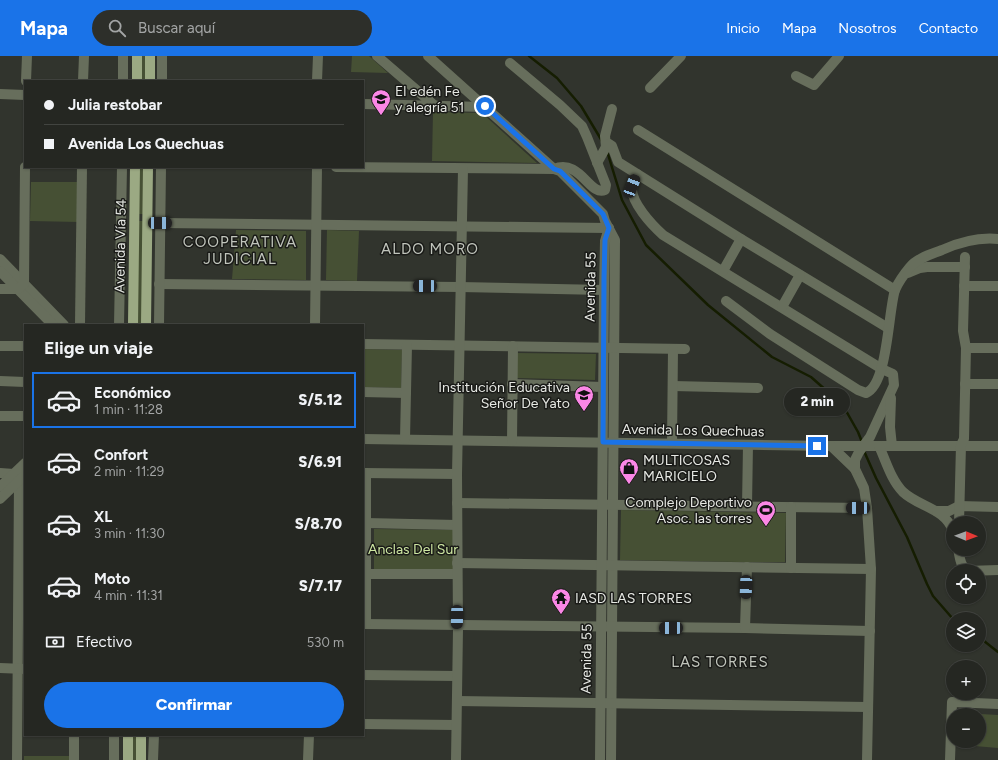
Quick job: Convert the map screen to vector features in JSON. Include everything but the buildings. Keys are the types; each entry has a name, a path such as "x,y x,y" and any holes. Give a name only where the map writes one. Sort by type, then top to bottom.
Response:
{"main road":[{"path":"137,56 137,80"},
{"path":"150,56 150,80"},
{"name":"Avenida Vía 54","path":"133,324 135,168"},
{"path":"146,324 148,168"},
{"path":"128,736 128,760"},
{"path":"140,760 141,736"}],"street":[{"path":"26,80 27,56"},
{"path":"83,80 84,56"},
{"path":"123,80 124,56"},
{"path":"162,56 162,80"},
{"path":"318,56 318,80"},
{"path":"377,56 434,105"},
{"path":"428,56 554,169"},
{"path":"650,88 681,56"},
{"path":"796,76 814,84 839,56"},
{"path":"510,63 560,105 582,126 588,137 606,185 605,190 602,192 596,191 582,176 571,168 559,167 554,169"},
{"path":"0,94 24,95"},
{"path":"364,104 485,106"},
{"path":"597,163 606,147 605,136 612,109"},
{"path":"638,130 896,290"},
{"path":"606,147 609,144 612,146 618,162 888,328"},
{"path":"160,223 316,226 609,228 603,214 560,171 554,169 364,167"},
{"path":"21,286 25,168"},
{"path":"80,324 82,168"},
{"path":"120,324 122,168"},
{"path":"158,324 161,168"},
{"path":"315,324 317,168"},
{"path":"456,760 457,474 463,169"},
{"path":"637,174 632,186 639,208 650,224 663,235 882,369 893,374 894,385 891,393 870,437 855,460 855,469"},
{"name":"Avenida 55","path":"600,760 604,290 605,240 609,228"},
{"name":"Avenida 55","path":"609,228 615,240 611,760"},
{"path":"726,302 770,334 863,392 869,391 873,388 882,369 888,328 896,290 910,266 922,258 966,241 980,238 998,239"},
{"path":"723,271 741,239"},
{"path":"0,259 52,324"},
{"path":"904,275 920,268 965,262 964,331 966,348 964,439 961,445 959,516"},
{"path":"0,271 21,286 63,324"},
{"path":"782,307 800,275"},
{"path":"159,284 604,290"},
{"path":"0,289 21,286"},
{"path":"964,286 998,286 998,291"},
{"path":"364,344 685,349"},
{"path":"406,439 407,345"},
{"path":"0,346 24,346"},
{"path":"512,441 513,346"},
{"path":"966,348 998,348"},
{"path":"672,443 673,349"},
{"path":"0,381 24,382"},
{"path":"512,384 603,387"},
{"path":"965,384 998,384"},
{"path":"673,386 758,388"},
{"path":"364,392 406,393"},
{"path":"891,393 890,427 892,446"},
{"path":"0,416 24,416"},
{"name":"Avenida Los Quechuas","path":"364,439 831,446 998,446"},
{"path":"748,445 748,506"},
{"path":"831,446 855,469 864,488 867,508 871,569 867,760"},
{"path":"879,446 893,478 904,492 937,511 946,518"},
{"path":"0,499 19,476 24,465"},
{"path":"0,473 19,476"},
{"path":"457,474 364,473 366,523 364,624 612,628 745,628 870,631"},
{"path":"0,487 19,476"},
{"path":"17,760 22,669 19,476"},
{"path":"457,503 867,508"},
{"path":"937,511 949,511 959,506 998,506"},
{"path":"791,508 791,568"},
{"path":"366,523 457,525"},
{"path":"959,556 962,566 968,571 998,570"},
{"path":"457,563 871,569"},
{"path":"745,628 747,567"},
{"path":"366,574 457,574"},
{"path":"0,668 22,669"},
{"path":"364,675 457,676"},
{"path":"457,701 611,702 868,707"},
{"path":"950,760 952,702 998,704"},
{"path":"364,724 456,725"},
{"path":"74,736 74,760"},
{"path":"114,736 114,760"},
{"path":"153,760 154,736"},
{"path":"308,760 309,736"}],"green space":[{"path":"141,56 146,56 146,80 140,80"},
{"path":"352,56 369,56 388,73 351,72"},
{"path":"433,112 482,113 537,163 432,161"},
{"path":"139,168 145,168 144,214 138,214"},
{"path":"31,182 79,182 79,222 30,221"},
{"path":"138,221 144,221 142,324 137,324"},
{"path":"236,230 306,231 306,280 232,279"},
{"path":"327,230 359,231 357,281 326,280"},
{"path":"364,349 402,350 401,388 364,387"},
{"path":"517,353 596,354 595,380 516,378"},
{"path":"621,510 786,513 785,562 620,560"},
{"name":"Anclas Del Sur","path":"374,529 453,530 453,570 374,569"},
{"path":"986,714 998,715 998,748 986,747"},
{"path":"132,736 137,736 137,760 131,760"},
{"path":"24,756 69,756 69,760 24,760"}],"waterway":[{"path":"529,56 557,78 581,106 602,141"},
{"path":"607,151 622,200 646,245 708,305 772,357 811,377 828,392 845,409 862,442"},
{"path":"864,451 876,478 907,537 933,596 947,612"},
{"path":"986,643 998,652"}],"place":[{"name":"El edén Fe y alegría 51","path":"381,116"},
{"name":"Institución Educativa Señor De Yato","path":"584,412"},
{"name":"MULTICOSAS MARICIELO","path":"629,485"},
{"name":"Complejo Deportivo Asoc. las torres","path":"766,527"},
{"name":"IASD LAS TORRES","path":"561,615"}],"district":[{"name":"ALDO MORO","path":"430,249"},
{"name":"COOPERATIVA JUDICIAL","path":"240,250"},
{"name":"LAS TORRES","path":"720,662"}],"route":[{"path":"485,106 554,169 560,171 603,214 609,228 605,240 603,442 817,446"}]}
